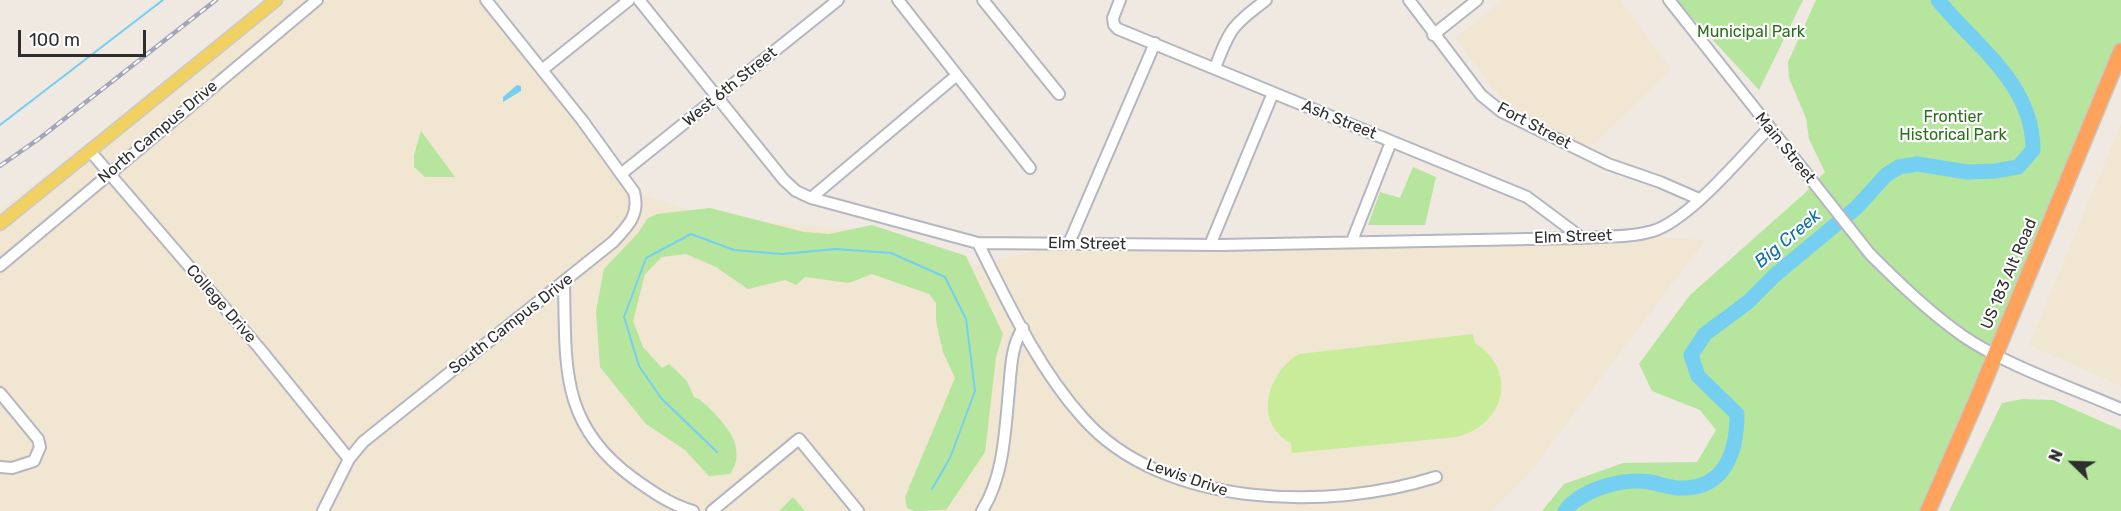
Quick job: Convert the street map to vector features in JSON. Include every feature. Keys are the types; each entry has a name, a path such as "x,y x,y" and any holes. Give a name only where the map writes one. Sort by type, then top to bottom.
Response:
{"highway":[{"name":"US 183 Alt Road","path":"1928,511 2121,51"}],"main road":[{"name":"North Campus Drive","path":"0,224 276,0"}],"street":[{"name":"North Campus Drive","path":"0,266 317,0"},
{"name":"South Campus Drive","path":"323,511 349,459 363,442 614,242 636,214 637,204 634,192 486,0"},
{"path":"542,70 629,0"},
{"name":"Elm Street","path":"639,0 784,180 796,191 811,198 978,243 1210,245 1633,235 1654,231 1673,222 1769,128"},
{"name":"West 6th Street","path":"621,174 838,0"},
{"path":"898,0 1030,168"},
{"path":"983,0 1059,94"},
{"name":"Ash Street","path":"1120,0 1113,18 1114,25 1527,197 1582,238"},
{"path":"1215,68 1227,35 1235,24 1266,0"},
{"name":"Fort Street","path":"1409,0 1428,24 1433,35 1481,95 1502,112 1608,164 1660,182 1699,199"},
{"path":"1433,35 1477,0"},
{"name":"Main Street","path":"1669,0 1870,254 1899,283 1947,324 1995,354 2121,409"},
{"path":"1068,243 1155,43"},
{"path":"811,198 957,75"},
{"path":"1210,245 1273,93"},
{"path":"1352,241 1391,142"},
{"name":"College Drive","path":"90,151 260,349 349,459"},
{"name":"Lewis Drive","path":"978,243 1023,328 1064,395 1084,420 1131,458 1168,476 1229,493 1267,500 1312,500 1352,495 1410,487 1436,477"},
{"path":"564,283 566,367 575,409 586,431 601,450 626,473 673,503 693,511"},
{"path":"982,511 996,485 1006,428 1012,360 1016,338 1023,328"},
{"path":"0,393 38,439 40,447 34,461 12,468 0,467"},
{"path":"712,511 799,439 858,511"}],"shaded area":[{"path":"274,0 488,0 634,192 686,209 760,222 857,230 976,265 1069,243 1612,236 1705,240 1528,475 1491,511 0,511 0,210"},
{"path":"1503,0 1620,0 1671,69 1590,148 1517,115 1507,106 1455,38"},
{"path":"2121,124 2121,386 2029,345"}],"green space":[{"name":"Municipal Park","path":"1676,0 1803,0 1759,90"},
{"name":"Frontier Historical Park","path":"1816,0 2121,0 2121,51 1928,511 1542,511 1564,484 1623,463 1697,462 1716,430 1700,410 1652,391 1639,364 1690,295 1805,193 1825,172 1809,139 1806,118 1789,78 1788,62"},
{"path":"421,131 455,177 425,177 414,167 414,155"},
{"path":"1413,167 1436,177 1425,225 1368,225 1380,192 1400,198"},
{"path":"710,208 804,232 829,234 872,225 966,256 1003,334 996,357 985,452 946,510 914,511 907,508 905,497 955,378 943,352 936,321 936,303 929,294 872,274 849,283 805,277 796,285 785,280 748,289 716,267 686,254 662,257 645,274 633,321 643,347 662,368 669,364 687,381 694,397 711,410 729,431 735,443 737,455 730,474 709,476 685,450 646,424 600,367 596,311 604,269 638,233 648,218 657,214"},
{"path":"1473,334 1475,343 1489,355 1497,368 1501,382 1496,409 1487,421 1474,430 1457,437 1292,453 1291,443 1279,434 1271,423 1268,410 1273,385 1288,362 1299,354"},
{"path":"2023,399 2053,400 2121,430 2121,511 1949,511 2002,403"},
{"path":"793,497 805,511 779,511"}],"water":[{"path":"517,85 521,86 521,91 503,102 503,97"}],"waterway":[{"path":"0,125 163,0"},
{"name":"Big Creek","path":"1565,511 1572,503 1592,491 1615,484 1639,481 1669,487 1696,487 1709,482 1718,475 1726,465 1735,441 1737,414 1698,376 1691,355 1705,334 1748,302 1775,275 1857,207 1886,175 1899,167 1917,164 1967,172 1995,171 2018,167 2033,150 2024,105 2013,85 1985,50 1938,0"},
{"path":"717,452 661,398 639,366 624,317 646,258 691,234 734,250 782,254 836,249 891,253 945,277 966,319 975,391 950,458 932,489"}],"railway":[{"path":"0,166 40,138 216,0"}]}
